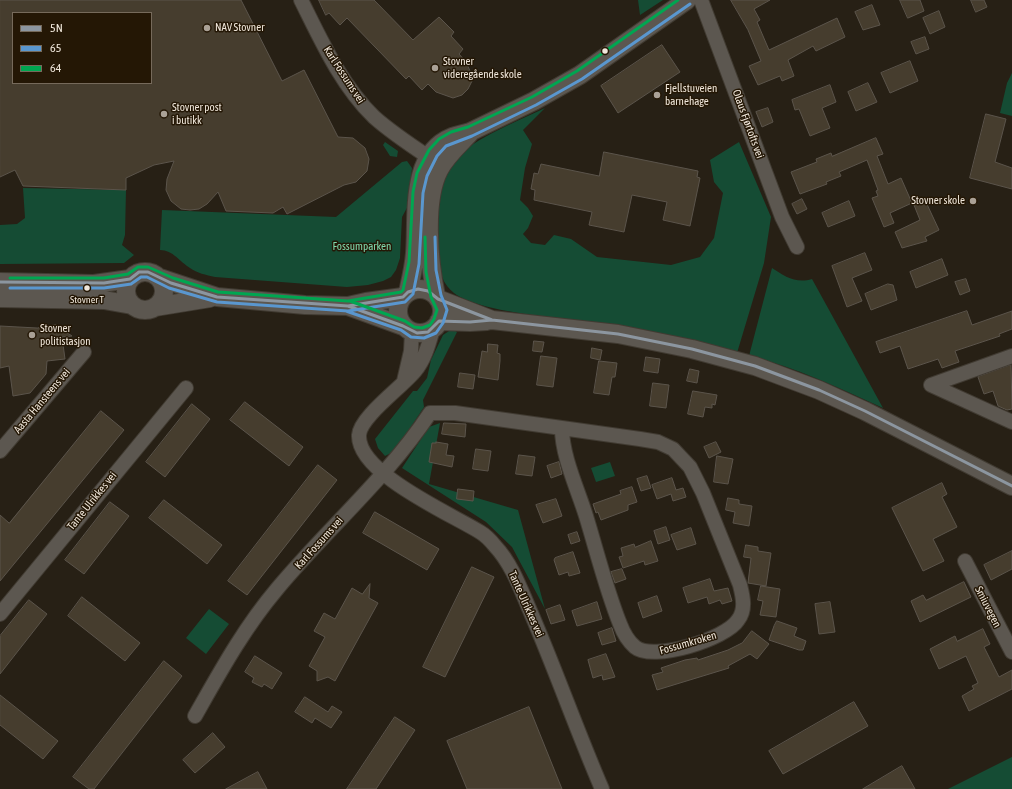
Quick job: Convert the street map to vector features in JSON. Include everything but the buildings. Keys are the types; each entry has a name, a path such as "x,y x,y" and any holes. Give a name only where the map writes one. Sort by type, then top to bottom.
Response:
{"street":[{"name":"Karl Fossums vei","path":"301,0 324,46 354,94 381,123 435,162"},
{"path":"383,474 362,451 359,441 360,429 365,420 420,363 442,310 437,298 430,263 430,202 438,147 446,140 470,132 534,101 580,75 687,0"},
{"name":"Olaus Fjørtofts vei","path":"701,0 782,217 797,247"},
{"path":"404,381 411,351 407,329 398,314 398,308 405,295 416,253 418,192 422,174 435,162"},
{"path":"132,305 128,301 126,290 130,279 135,274 144,271 153,273 160,278 217,297"},
{"path":"155,307 164,296 164,286 160,278"},
{"path":"0,282 94,284 130,279"},
{"path":"0,298 104,300 132,305 143,310 217,297 348,306 405,295 423,289 437,298 492,320"},
{"path":"348,306 407,329 423,333 436,325 492,320 618,334 755,366 819,390 858,408 1012,486"},
{"name":"Aasta Hansteens vei","path":"0,451 84,352"},
{"path":"1012,356 931,385 1012,422"},
{"name":"Tante Ulrikkes vei","path":"0,614 186,388"},
{"name":"Fossumkroken","path":"383,474 415,435 430,412 455,413 562,428 658,442 667,445 679,453 690,466 703,493 740,585 743,603 739,619 734,626 714,637 666,651 642,651 630,642 620,623 610,594 567,456 562,428"},
{"name":"Karl Fossums vei","path":"195,716 233,649 277,589 383,474"},
{"name":"Tante Ulrikkes vei","path":"383,474 408,492 481,533 500,553 511,569 546,647 602,789"},
{"name":"Smiuvegen","path":"965,562 1012,652"}],"green space":[{"path":"638,0 663,0 640,15"},
{"path":"1012,73 1012,116 1000,113 1007,83"},
{"path":"545,108 523,130 532,144 525,168 520,200 533,216 528,228 523,234 531,243 545,245 554,235 571,239 597,257 671,265 700,257 714,238 723,193 714,182 710,160 739,142 771,217 764,263 737,353 662,334 616,325 507,311 467,300 454,293 447,286 443,279 438,261 437,202 442,179 448,167 467,149 492,133"},
{"path":"385,142 398,151 397,157 390,156 383,145"},
{"name":"Fossumparken","path":"407,161 412,168 408,206 402,217 400,258 396,270 391,277 383,281 368,285 347,287 215,277 196,271 186,266 173,254 160,250 162,210 336,217 402,162"},
{"path":"23,188 126,190 125,235 122,245 134,255 124,263 0,264 0,225 17,224 25,218"},
{"path":"772,268 795,280 801,281 812,279 883,408 800,372 749,356"},
{"path":"452,329 457,332 423,400 424,407 395,451 385,456 378,448 375,439 413,391 417,391 427,378 431,360 443,335"},
{"path":"440,423 429,484 518,510 545,609 512,547 486,522 402,468 429,427"},
{"path":"610,462 615,476 596,482 591,468"},
{"path":"209,609 229,624 206,654 186,638"},
{"path":"1012,757 1012,789 948,789"}],"transit line":[{"name":"64","path":"10,278 104,278 128,274 138,267 148,267 173,278 218,292 348,301 401,292 403,290 409,262 413,192 417,173 429,150 439,139 451,132 468,127 532,97 577,71 678,0"},
{"name":"65","path":"10,288 104,288 131,284 141,277 147,277 169,288 217,302 348,311 405,302 413,294 419,264 423,193 427,176 437,156 446,146 472,136 536,105 582,79 690,4"},
{"name":"64","path":"350,301 405,321 414,327 422,328 430,325 437,310 431,297 426,272 425,237"},
{"name":"65","path":"346,311 401,330 411,337 424,338 436,333 443,323 447,310 441,295 436,270 435,237"},
{"name":"5N","path":"0,282 104,283 130,279 139,272 148,272 171,283 217,297 348,306 403,297 408,292 418,289 428,291 438,299 492,320 618,334 692,349 755,366 819,390 865,411 1012,486"},
{"name":"5N","path":"348,306 403,326 417,333 428,332 439,321 470,322 492,320"}],"place":[{"name":"NAV Stovner","path":"207,28"},
{"name":"Stovner videregående skole","path":"435,68"},
{"name":"Fjellstuveien barnehage","path":"657,95"},
{"name":"Stovner post i butikk","path":"164,114"},
{"name":"Stovner skole","path":"973,201"},
{"name":"Stovner T","path":"87,288"},
{"name":"Stovner politistasjon","path":"32,335"}]}
